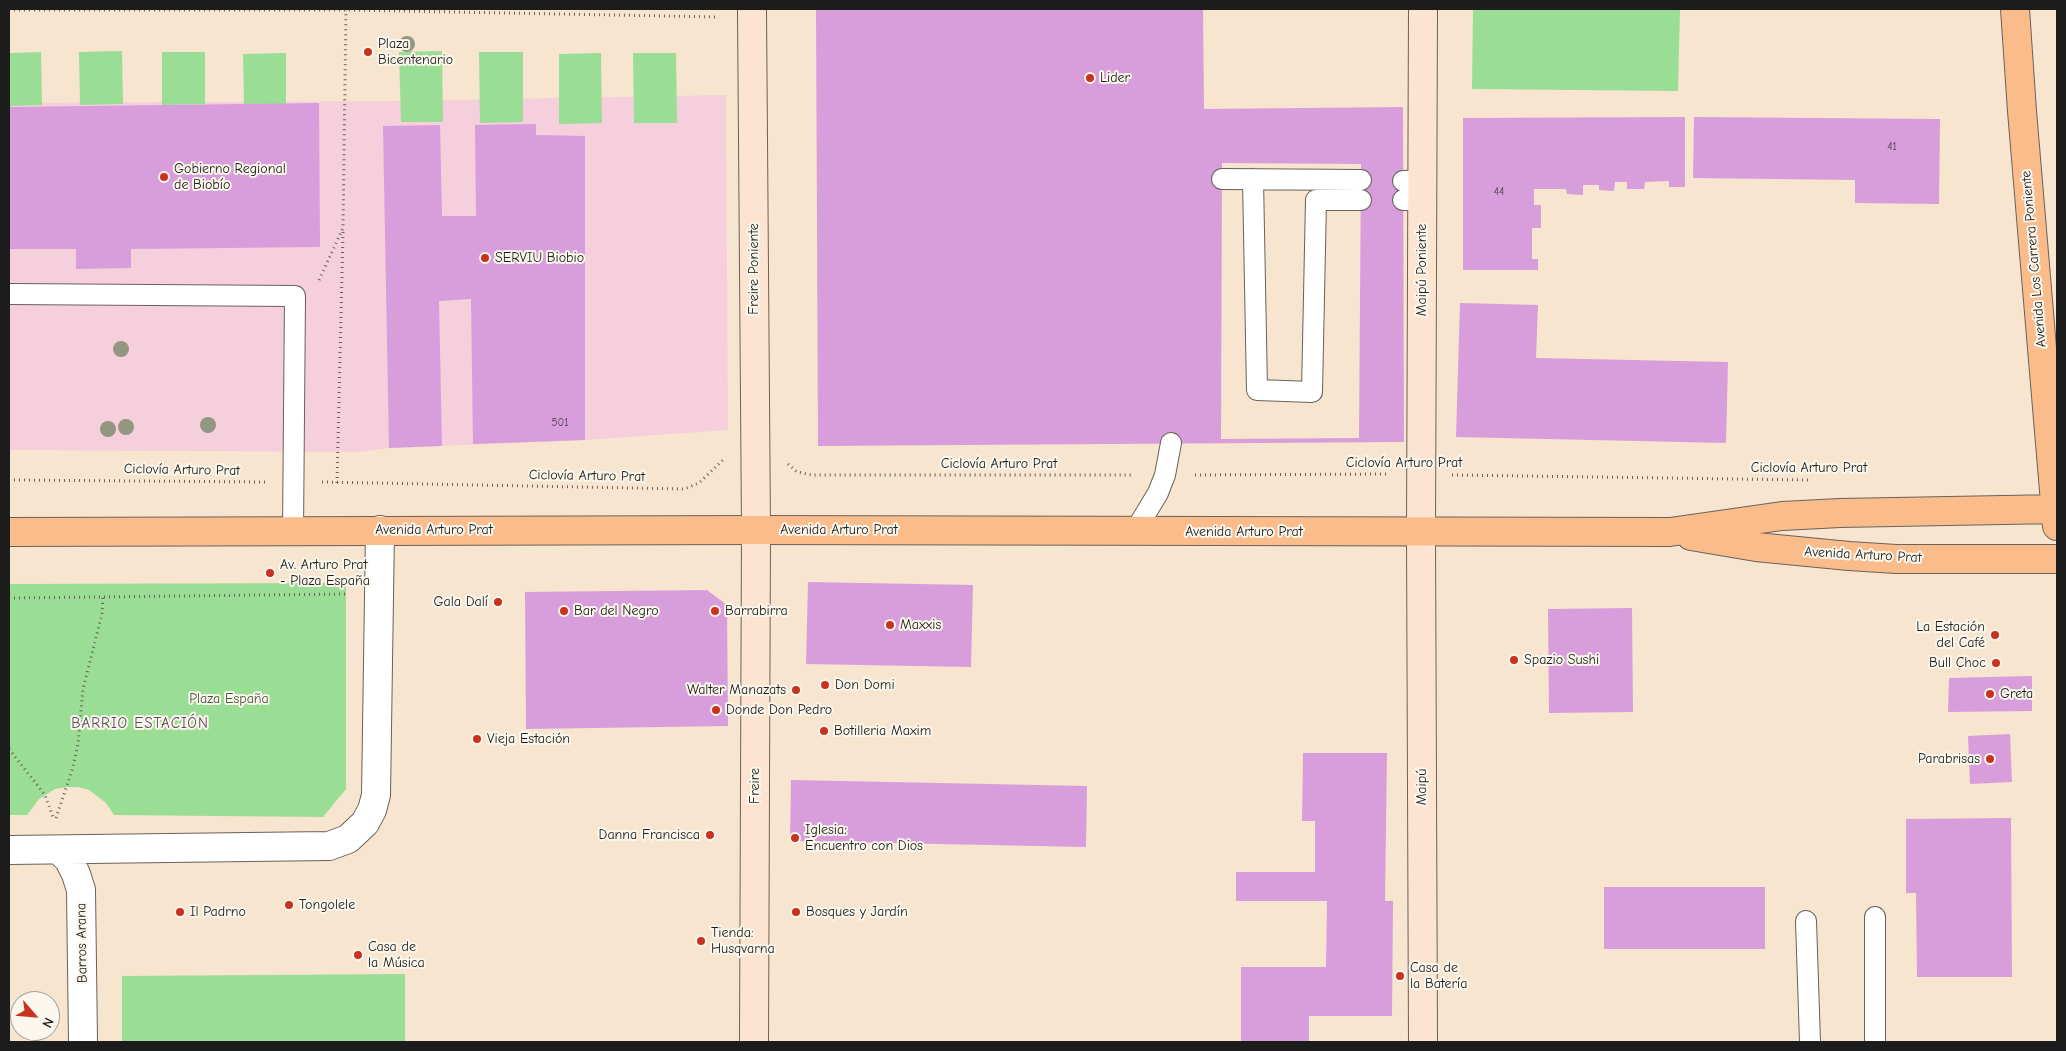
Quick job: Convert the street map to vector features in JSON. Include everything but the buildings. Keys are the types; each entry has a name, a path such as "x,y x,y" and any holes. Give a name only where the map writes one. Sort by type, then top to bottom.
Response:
{"main road":[{"name":"Maipú Poniente","path":"1420,532 1421,474 1413,190 1423,9"},
{"name":"Avenida Los Carrera Poniente","path":"2016,9 2023,121 2057,515"},
{"name":"Freire Poniente","path":"752,13 756,530"},
{"name":"Avenida Arturo Prat","path":"9,532 756,530 1670,532 1747,520 1850,513 2057,515"},
{"name":"Freire","path":"754,1042 756,530"},
{"name":"Maipú","path":"1420,532 1423,1042"},
{"name":"Avenida Arturo Prat","path":"1670,532 1756,547 1849,556 1915,559 2057,559"}],"street":[{"path":"9,850 329,846 348,839 365,823 372,810 376,795 380,530"},
{"name":"Barros Arana","path":"59,850 69,860 81,890 83,1042"}],"lane":[{"path":"1222,179 1253,180 1361,190 1316,200 1312,392 1257,390 1253,180"},
{"path":"9,294 295,296 293,531"},
{"path":"1136,531 1158,493 1165,475 1171,443"},
{"path":"1875,917 1875,1042"},
{"path":"1806,921 1810,1042"}],"path":[{"path":"9,10 752,13"},
{"path":"337,483 346,10"},
{"path":"295,296 314,290 343,228"},
{"name":"Ciclovía Arturo Prat","path":"9,480 294,482 684,489 699,483 728,454 755,454 783,455 790,467 797,472 812,475 1421,474 1809,480"},
{"path":"9,598 379,594"},
{"path":"9,750 45,795 54,824 73,767 78,744 83,689 102,614 103,597"}],"shaded area":[{"path":"726,95 728,430 585,440 389,448 359,452 9,450 9,103 392,101"}],"green space":[{"path":"1473,9 1680,9 1678,91 1472,89"},
{"path":"122,51 123,104 80,105 79,52"},
{"path":"442,51 443,122 401,122 399,52"},
{"path":"41,52 42,105 9,106 9,53"},
{"path":"162,52 205,52 205,104 162,105"},
{"path":"479,52 523,52 523,122 480,123"},
{"path":"286,53 286,106 244,106 243,54"},
{"path":"601,53 602,123 559,124 559,54"},
{"path":"633,53 676,53 677,123 634,123"},
{"name":"Plaza España","path":"346,583 346,789 323,817 114,815 106,803 89,790 78,787 55,789 39,799 27,815 9,815 9,584"},
{"path":"405,974 405,1042 122,1042 122,976"}],"place":[{"name":"Plaza Bicentenario","path":"368,52"},
{"name":"Lider","path":"1090,78"},
{"name":"Gobierno Regional de Biobío","path":"164,177"},
{"name":"SERVIU Biobio","path":"485,258"},
{"name":"Av. Arturo Prat - Plaza España","path":"270,573"},
{"name":"Gala Dalí","path":"498,602"},
{"name":"Bar del Negro","path":"564,611"},
{"name":"Barrabirra","path":"715,611"},
{"name":"Maxxis","path":"890,625"},
{"name":"La Estación del Café","path":"1995,635"},
{"name":"Spazio Sushi","path":"1514,660"},
{"name":"Bull Choc","path":"1996,663"},
{"name":"Don Domi","path":"825,685"},
{"name":"Walter Manazats","path":"796,690"},
{"name":"Greta","path":"1990,694"},
{"name":"Donde Don Pedro","path":"716,710"},
{"name":"Botilleria Maxim","path":"824,731"},
{"name":"Vieja Estación","path":"477,739"},
{"name":"Parabrisas","path":"1990,759"},
{"name":"Danna Francisca","path":"710,835"},
{"name":"Iglesia: Encuentro con Dios","path":"795,838"},
{"name":"Tongolele","path":"289,905"},
{"name":"Il Padrno","path":"180,912"},
{"name":"Bosques y Jardín","path":"796,912"},
{"name":"Tienda: Husqvarna","path":"701,941"},
{"name":"Casa de la Música","path":"358,955"},
{"name":"Casa de la Batería","path":"1400,976"}],"district":[{"name":"BARRIO ESTACIÓN","path":"140,724"}]}
